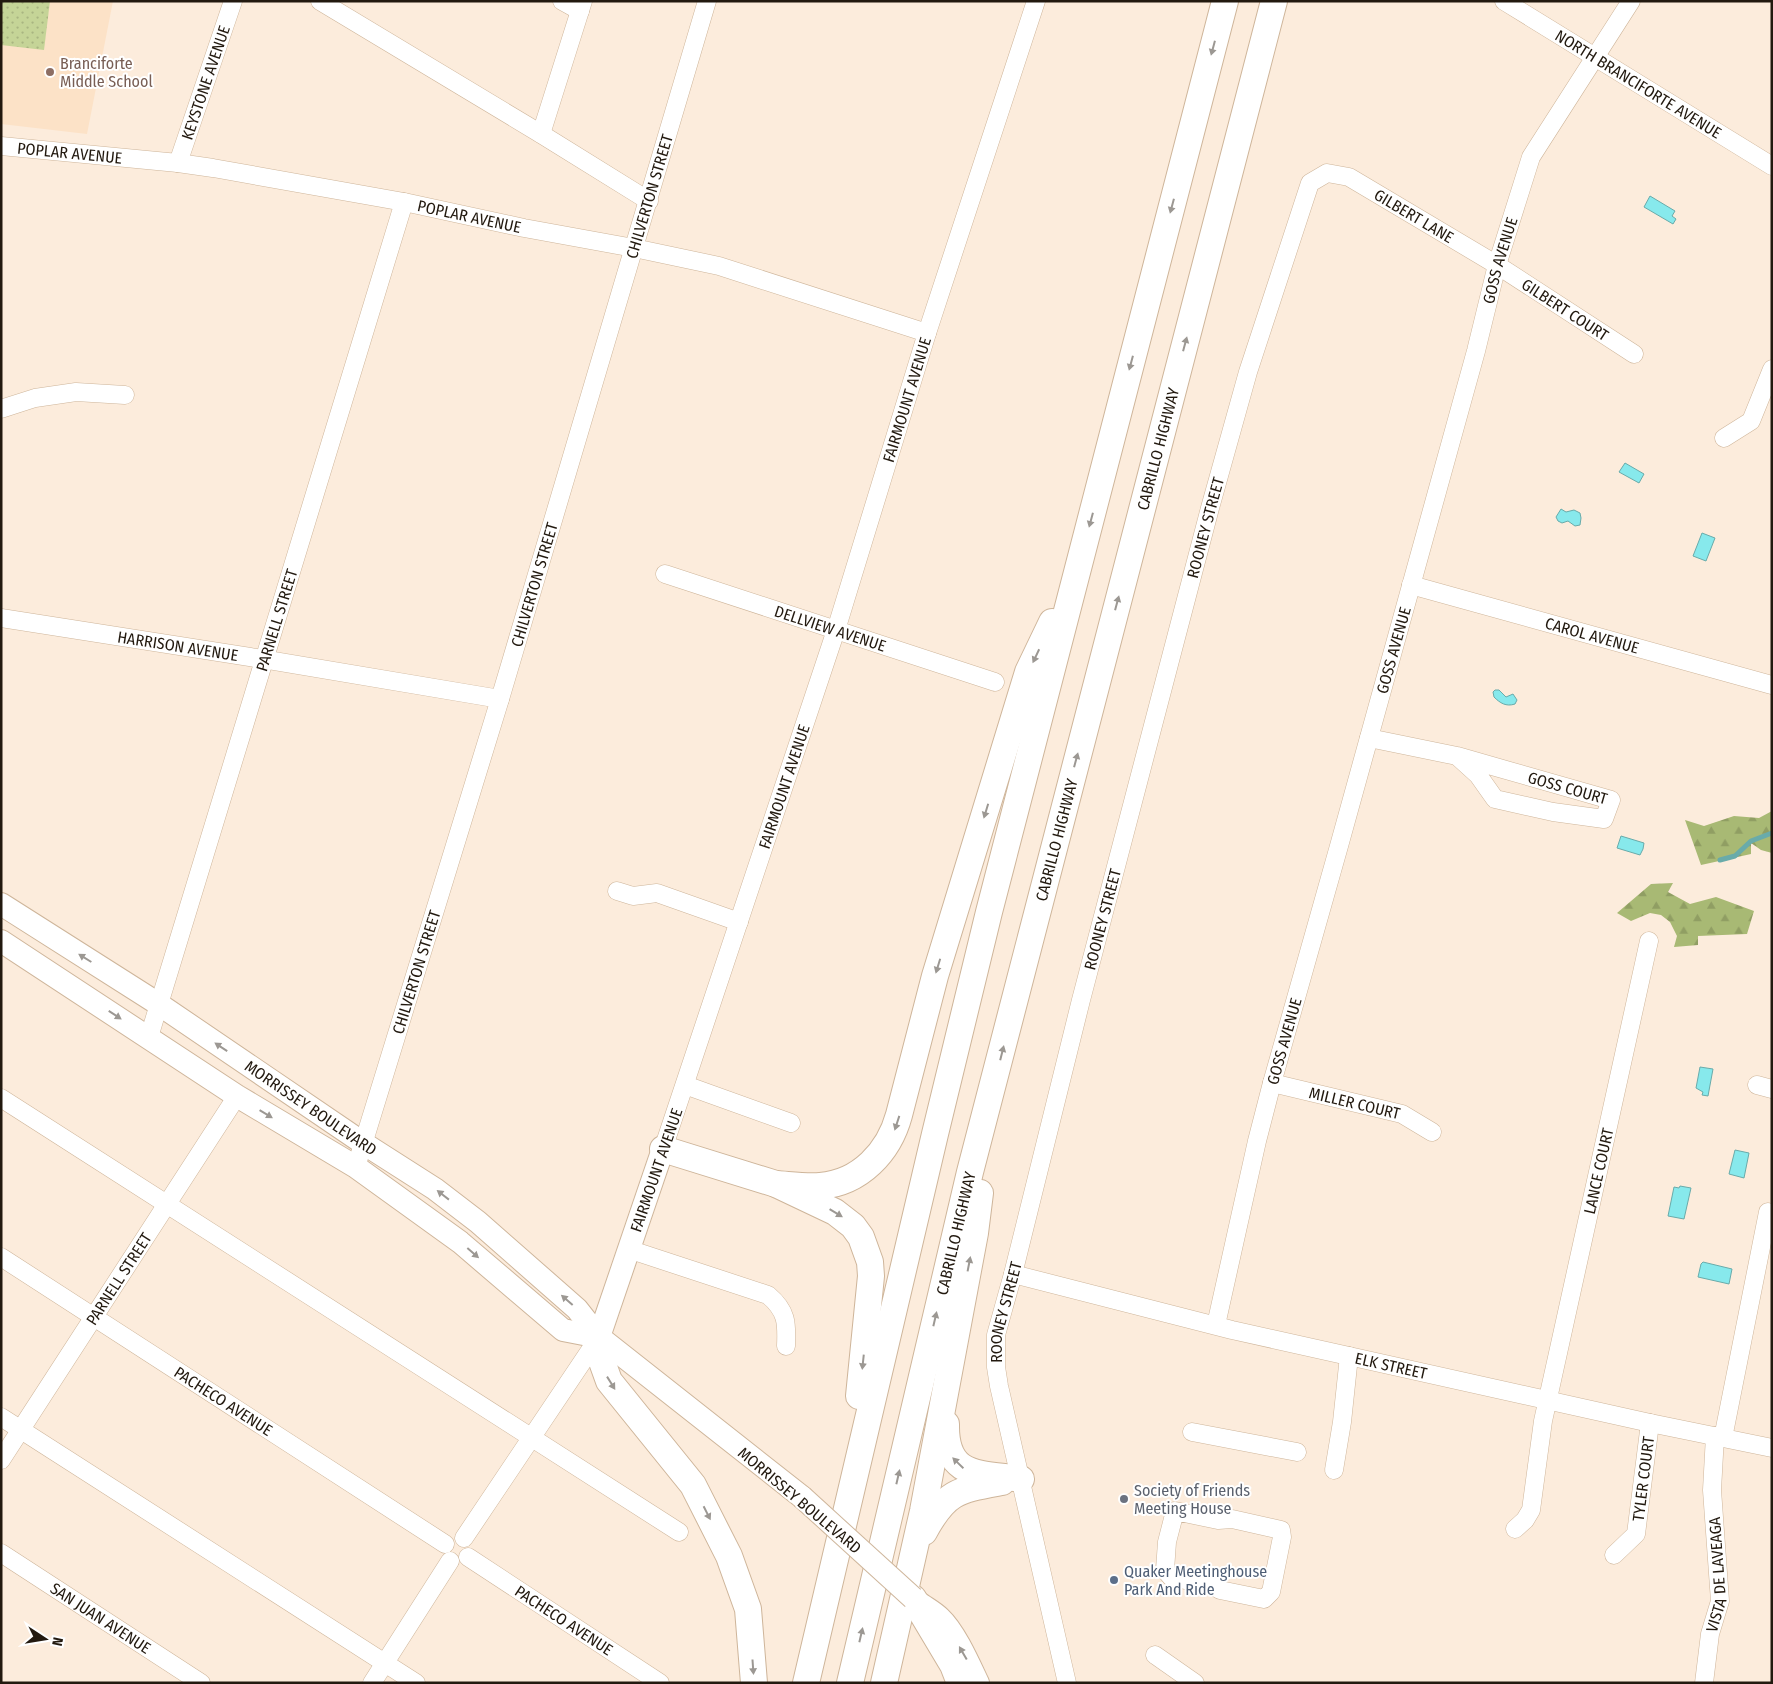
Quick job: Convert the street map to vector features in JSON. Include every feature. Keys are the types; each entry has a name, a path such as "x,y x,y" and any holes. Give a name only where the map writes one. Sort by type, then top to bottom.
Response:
{"highway":[{"path":"806,1683 971,986 1225,1"},
{"name":"CABRILLO HIGHWAY","path":"850,1683 956,1228 1274,1"},
{"path":"776,1184 821,1186 846,1179 873,1162 885,1148 891,1137 899,1115 935,976 1028,672 1079,564"},
{"path":"884,1683 923,1511 950,1366 974,1233 990,1101"},
{"path":"662,1149 776,1184 824,1206 844,1218 854,1226 861,1237 870,1262 870,1290 848,1504"},
{"path":"599,1337 600,1356 609,1381 694,1485 729,1556 748,1609 754,1683"},
{"path":"950,1366 946,1429 951,1456 966,1470 1021,1479"},
{"path":"914,1553 936,1511 952,1495 971,1488 1021,1479"},
{"path":"913,1598 942,1633 960,1683"}],"main road":[{"name":"MORRISSEY BOULEVARD","path":"1,904 160,1005 363,1143 435,1188 478,1222 577,1309 599,1337 802,1498 913,1598"},
{"name":"MORRISSEY BOULEVARD","path":"1,941 237,1096 356,1167 460,1242 563,1330 599,1337"},
{"name":"FAIRMOUNT AVENUE","path":"599,1337 662,1149"},
{"path":"942,1633 967,1659 978,1683"}],"street":[{"name":"KEYSTONE AVENUE","path":"178,163 233,1"},
{"path":"320,1 649,201"},
{"path":"541,134 581,6 562,1"},
{"name":"CHILVERTON STREET","path":"356,1167 500,699 707,1"},
{"name":"FAIRMOUNT AVENUE","path":"662,1149 836,630 927,333 1036,1"},
{"name":"NORTH BRANCIFORTE AVENUE","path":"1504,1 1772,166"},
{"name":"GOSS AVENUE","path":"1216,1326 1257,1141 1272,1083 1309,956 1476,351 1497,265 1531,157 1631,1"},
{"name":"POPLAR AVENUE","path":"1,146 178,163 404,202 524,228 634,248 719,266 927,333"},
{"name":"GILBERT LANE","path":"1327,172 1349,177 1497,265"},
{"name":"ROONEY STREET","path":"1067,1683 999,1386 996,1335 1081,1000 1210,508 1248,372 1310,183 1327,172"},
{"name":"PARNELL STREET","path":"149,1037 404,202"},
{"name":"GILBERT COURT","path":"1497,265 1634,354"},
{"path":"1724,438 1751,421 1772,369"},
{"path":"1,408 35,398 76,392 125,395"},
{"name":"DELLVIEW AVENUE","path":"664,574 996,682"},
{"name":"CAROL AVENUE","path":"1411,585 1772,685"},
{"name":"HARRISON AVENUE","path":"1,618 500,699"},
{"name":"GOSS COURT","path":"1369,738 1457,756 1611,800 1604,819 1553,812 1495,799 1478,775 1457,756"},
{"path":"617,891 633,896 657,893 739,922"},
{"name":"LANCE COURT","path":"1515,1529 1532,1510 1543,1421 1648,941"},
{"name":"MILLER COURT","path":"1272,1083 1402,1114 1432,1132"},
{"path":"685,1085 791,1123"},
{"name":"PARNELL STREET","path":"1,1460 237,1096"},
{"path":"1,1098 679,1532"},
{"name":"VISTA DE LAVEAGA","path":"1704,1683 1710,1634 1720,1601 1712,1490 1719,1437 1768,1212"},
{"path":"628,1250 768,1295 778,1303 784,1315 787,1328 786,1346"},
{"name":"PACHECO AVENUE","path":"1,1257 446,1544"},
{"name":"ELK STREET","path":"1013,1274 1216,1326 1650,1423 1772,1448"},
{"name":"FAIRMOUNT AVENUE","path":"464,1538 599,1337"},
{"path":"1334,1470 1342,1422 1349,1356"},
{"path":"1,1417 416,1683"},
{"name":"TYLER COURT","path":"1614,1556 1636,1534 1650,1423"},
{"path":"1192,1432 1297,1452"},
{"path":"1175,1511 1218,1520 1232,1519 1281,1530 1282,1537 1271,1592 1264,1599 1172,1577 1165,1570 1167,1542 1175,1511"},
{"path":"456,1536 464,1538 470,1549 468,1557 458,1563 450,1561 444,1551 448,1540 456,1536"},
{"name":"SAN JUAN AVENUE","path":"1,1553 201,1683"},
{"name":"PACHECO AVENUE","path":"468,1557 660,1683"},
{"path":"372,1683 450,1561"},
{"path":"1156,1655 1195,1683"}],"shaded area":[{"name":"Branciforte Middle School","path":"1,1 113,1 87,134 1,124"}],"green space":[{"path":"1,1 50,1 44,50 1,45"},
{"path":"1772,811 1772,853 1761,850 1751,843 1751,854 1701,865 1685,820 1704,826 1734,816 1759,818"},
{"path":"1673,883 1668,892 1690,904 1716,897 1754,911 1747,934 1698,936 1698,945 1674,947 1677,936 1670,922 1661,915 1650,913 1631,921 1617,913 1651,884"}],"water":[{"path":"1650,196 1675,211 1672,216 1676,219 1673,224 1644,207"},
{"path":"1625,463 1644,474 1639,483 1619,472"},
{"path":"1561,509 1566,512 1574,510 1580,513 1580,525 1575,526 1568,521 1562,523 1558,521 1556,517"},
{"path":"1702,533 1715,538 1706,561 1693,556"},
{"path":"1499,690 1506,697 1513,694 1517,700 1515,704 1503,704 1494,697 1493,692"},
{"path":"1621,836 1644,843 1640,855 1617,848"},
{"path":"1700,1067 1713,1069 1708,1096 1702,1095 1703,1092 1696,1088"},
{"path":"1735,1150 1749,1153 1744,1178 1729,1174"},
{"path":"1680,1186 1691,1188 1684,1219 1668,1216 1674,1187 1679,1188"},
{"path":"1703,1262 1732,1269 1729,1284 1698,1277"}],"waterway":[{"path":"1720,860 1735,856 1751,841 1772,833"}],"place":[{"name":"Branciforte Middle School","path":"50,72"},
{"name":"Society of Friends Meeting House","path":"1124,1499"},
{"name":"Quaker Meetinghouse Park And Ride","path":"1114,1580"}]}
